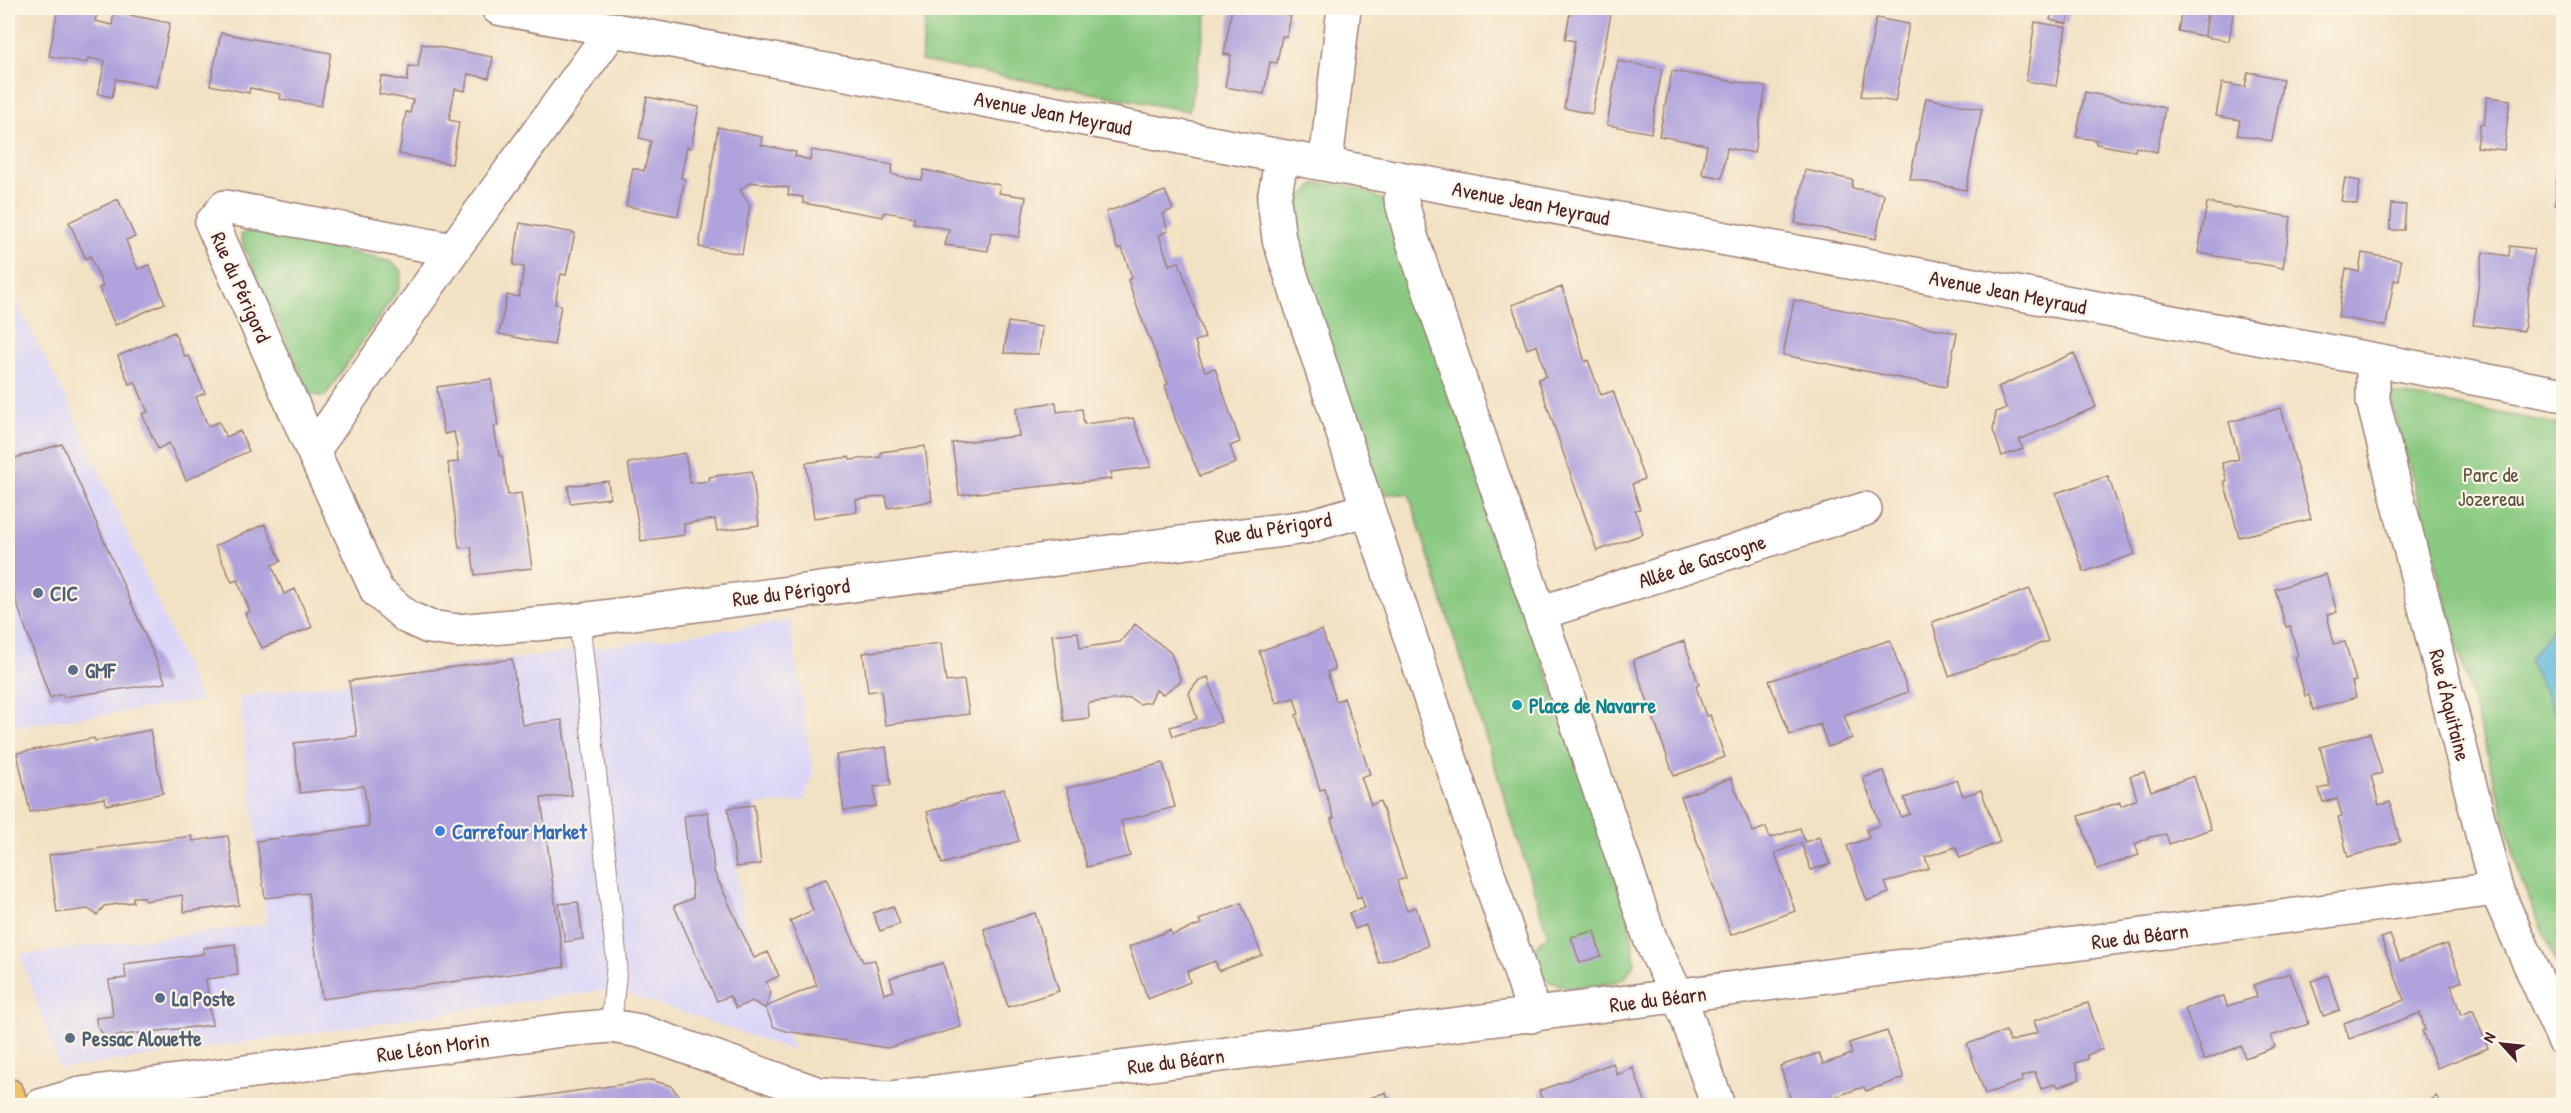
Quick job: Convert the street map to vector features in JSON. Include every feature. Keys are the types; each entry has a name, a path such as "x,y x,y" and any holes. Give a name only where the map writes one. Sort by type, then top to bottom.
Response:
{"main road":[{"path":"8,1095 11,1106"}],"street":[{"name":"Avenue Jean Meyraud","path":"498,8 2564,394"},
{"path":"1323,162 1328,145 1344,8"},
{"path":"313,451 453,250 613,29"},
{"path":"1282,156 1274,199 1279,239 1524,985 1531,1016"},
{"path":"1405,179 1401,199 1412,239 1651,941 1686,1014 1718,1106"},
{"name":"Rue du Périgord","path":"453,250 225,207 212,224 377,591 407,617 429,627 458,631 579,620 1306,527 1368,509"},
{"name":"Rue d'Aquitaine","path":"2373,360 2373,401 2496,889 2564,1040"},
{"name":"Allée de Gascogne","path":"1540,613 1865,510"},
{"name":"Rue du Béarn","path":"821,1100 890,1098 2496,889"},
{"name":"Rue Léon Morin","path":"40,1106 92,1092 563,1030 611,1026 640,1031 821,1100"}],"lane":[{"path":"579,620 617,962 611,1026"}],"shaded area":[{"path":"8,286 74,414 201,701 8,727"},
{"path":"790,621 813,774 804,801 728,808 744,922 794,1051 620,991 599,991 60,1069 20,955 267,924 239,697"}],"green space":[{"path":"927,8 1208,8 1189,111 921,61"},
{"name":"Place de Navarre","path":"1316,184 1354,187 1387,203 1629,915 1635,962 1625,978 1608,984 1569,988 1545,980 1528,953 1548,935 1409,494 1376,494 1290,225 1300,198"},
{"path":"254,227 391,262 402,271 399,288 325,396 310,395 243,245 241,235"},
{"name":"Parc de Jozereau","path":"2389,392 2563,425 2563,977 2521,880"}],"water":[{"path":"2563,612 2563,728 2529,661"}],"building":[{"path":"58,8 83,8 98,11 95,21 112,25 114,12 170,23 157,87 116,79 112,97 98,94 105,61 88,58 87,63 49,56"},
{"path":"879,8 911,8 911,12"},
{"path":"1232,8 1287,8 1285,15 1291,16 1287,36 1282,36 1277,63 1270,62 1264,94 1225,87 1231,55 1224,54"},
{"path":"1571,8 1591,10 1591,8 1612,8 1592,114 1564,108 1575,41 1565,39"},
{"path":"2053,8 2070,8 2067,24 2050,20"},
{"path":"2182,8 2207,8 2203,36 2178,31"},
{"path":"2209,8 2234,8 2229,41 2205,37"},
{"path":"1876,18 1909,24 1895,102 1861,96"},
{"path":"2035,22 2066,27 2056,86 2026,81"},
{"path":"221,33 331,53 321,106 280,99 281,94 250,88 249,93 210,85"},
{"path":"422,44 493,57 489,78 468,74 465,91 455,89 449,120 459,122 452,164 399,154 406,112 410,113 413,100 379,94 381,76 407,81 409,66 418,67"},
{"path":"1618,61 1662,69 1651,133 1607,125"},
{"path":"1672,71 1766,87 1754,153 1727,148 1722,178 1702,174 1707,145 1659,136"},
{"path":"2248,72 2283,79 2272,141 2237,135 2240,120 2216,116 2222,83 2245,87"},
{"path":"2085,92 2165,108 2157,152 2136,147 2135,151 2117,148 2096,144 2096,140 2076,137"},
{"path":"647,97 699,107 691,148 687,147 684,162 681,178 685,179 678,216 626,206 633,168 644,171 651,141 639,138"},
{"path":"2487,97 2510,100 2504,150 2477,147 2480,124 2484,124"},
{"path":"1926,98 1982,109 1966,190 1910,179"},
{"path":"718,127 762,137 761,145 796,152 795,156 810,160 812,150 893,165 891,174 907,178 922,180 924,170 1000,185 999,193 1026,197 1019,237 991,232 988,251 945,245 949,229 913,223 915,217 884,212 883,217 803,203 803,197 788,195 789,188 751,182 740,190 750,205 742,254 699,247"},
{"path":"1805,170 1853,180 1852,188 1884,194 1876,239 1795,223"},
{"path":"2557,175 2564,175 2564,206 2555,205"},
{"path":"2345,178 2360,181 2357,204 2341,201"},
{"path":"1165,191 1173,209 1163,214 1168,231 1159,235 1169,265 1179,262 1205,338 1195,341 1199,356 1205,371 1215,368 1240,442 1230,446 1236,463 1200,476 1176,421 1165,385 1168,384 1140,315 1128,280 1132,278 1122,248 1117,249 1106,212"},
{"path":"118,199 135,237 126,240 132,256 138,269 149,265 165,303 115,325 99,288 103,286 90,256 86,259 69,222"},
{"path":"2207,203 2291,217 2283,268 2198,253"},
{"path":"2392,204 2406,205 2404,230 2390,230"},
{"path":"520,223 575,233 566,275 561,274 555,304 561,305 554,345 499,334 507,295 519,297 524,267 513,265"},
{"path":"2510,246 2534,249 2524,331 2473,325 2483,252 2509,256"},
{"path":"2362,253 2401,260 2399,281 2394,280 2386,326 2338,317 2346,269 2359,272"},
{"path":"1562,287 1585,362 1588,360 1601,395 1613,391 1644,479 1632,484 1640,509 1635,510 1643,534 1597,551 1538,379 1546,376 1537,345 1527,349 1512,305"},
{"path":"1794,300 1957,333 1946,387 1783,355"},
{"path":"1008,322 1042,327 1039,354 1004,353"},
{"path":"174,332 185,357 189,356 205,393 196,397 208,426 219,422 226,437 240,431 249,451 186,480 169,443 158,449 142,414 148,412 135,382 129,384 118,356"},
{"path":"2074,353 2096,407 2019,440 2023,449 2002,456 1993,430 1996,412 2006,408 1998,387"},
{"path":"491,379 498,426 494,426 499,456 502,456 508,495 521,493 532,568 475,575 471,547 459,548 448,463 458,462 457,447 454,432 444,434 437,387"},
{"path":"1056,402 1057,412 1082,409 1084,424 1133,418 1151,467 1111,472 1111,479 959,495 952,443 1019,436 1016,408"},
{"path":"2281,408 2311,519 2239,537 2224,481 2227,481 2222,463 2239,459 2229,422"},
{"path":"62,444 166,683 63,697 62,694 50,698 8,578 8,460"},
{"path":"925,446 932,501 888,508 886,496 856,500 857,512 814,518 806,463 849,457 850,460 881,457 881,452"},
{"path":"685,453 690,483 710,481 709,477 752,471 759,525 717,531 715,519 684,524 684,535 641,541 628,463"},
{"path":"2108,476 2135,554 2084,572 2056,493"},
{"path":"608,481 610,498 570,503 568,486"},
{"path":"265,524 281,561 272,565 284,594 295,589 312,627 262,648 245,613 250,611 237,580 232,582 215,546"},
{"path":"2326,574 2337,612 2327,615 2334,644 2345,642 2356,681 2352,682 2356,697 2313,710 2309,695 2305,696 2290,626 2286,627 2275,589"},
{"path":"2030,589 2048,641 1949,676 1932,622"},
{"path":"1135,624 1171,653 1181,681 1163,694 1156,690 1150,702 1139,704 1130,698 1088,703 1089,718 1064,721 1052,635 1078,632 1080,648 1120,642"},
{"path":"1322,630 1335,669 1327,672 1336,701 1344,698 1370,774 1361,777 1371,805 1380,801 1406,878 1397,881 1401,896 1407,910 1416,907 1428,946 1379,963 1366,925 1355,929 1349,913 1365,908 1361,896 1357,898 1331,819 1334,818 1324,789 1320,790 1296,715 1299,714 1294,698 1276,703 1259,651"},
{"path":"1890,640 1908,692 1844,715 1852,738 1828,747 1820,724 1790,735 1769,681"},
{"path":"1684,641 1699,685 1696,686 1706,716 1710,715 1725,757 1674,776 1633,660"},
{"path":"941,643 946,682 964,680 969,714 885,725 881,690 868,692 863,653"},
{"name":"Carrefour Market","path":"512,659 522,725 562,720 572,795 541,798 564,967 322,999 308,893 265,898 257,841 369,826 364,786 300,793 294,743 357,736 349,681"},
{"path":"1208,677 1221,722 1173,736 1170,727 1197,719 1189,693 1199,680"},
{"path":"150,730 163,793 106,805 105,798 30,812 17,753"},
{"path":"2370,733 2382,773 2371,776 2379,805 2390,802 2400,842 2348,857 2338,817 2342,816 2337,799 2323,802 2319,789 2330,786 2320,747"},
{"path":"886,747 891,785 874,787 876,806 844,811 836,755"},
{"path":"1163,763 1175,807 1121,821 1130,856 1087,867 1067,788"},
{"path":"1884,771 1901,817 1910,814 1904,798 1957,780 1963,796 1981,790 2000,842 1960,858 1956,847 1925,857 1929,868 1885,883 1889,893 1867,901 1847,846 1869,838 1866,830 1880,825 1863,778"},
{"path":"2144,772 2151,791 2194,776 2211,829 2169,844 2166,834 2150,837 2135,844 2139,855 2097,869 2079,816 2120,802 2121,806 2137,799 2130,776"},
{"path":"1731,778 1753,832 1766,827 1770,838 1800,828 1805,842 1819,837 1830,864 1811,870 1801,843 1775,853 1795,911 1731,935 1681,797"},
{"path":"1004,789 1019,841 942,864 927,812"},
{"path":"754,805 761,864 736,867 728,808"},
{"path":"708,812 714,871 754,958 768,952 779,976 766,982 771,993 766,1007 817,985 790,921 813,910 804,887 826,879 863,962 875,960 884,994 894,991 890,978 943,963 961,1027 887,1048 786,1031 774,1027 766,1009 752,1001 736,1008 730,996 717,1001 674,906 693,898 684,816"},
{"path":"192,836 193,841 228,836 239,905 184,912 182,895 145,901 144,897 133,897 133,902 104,906 97,915 88,909 57,913 49,855"},
{"path":"578,902 583,939 565,942 559,904"},
{"path":"1241,903 1262,955 1219,971 1215,961 1204,965 1187,972 1190,982 1148,999 1129,947 1170,930 1172,935 1201,924 1199,920"},
{"path":"893,906 900,924 880,931 873,913"},
{"path":"1035,913 1059,991 1008,1007 984,929"},
{"path":"1594,931 1601,956 1580,963 1571,937"},
{"path":"2390,935 2400,961 2447,944 2462,981 2451,986 2461,1015 2473,1010 2488,1048 2437,1068 2422,1031 2425,1030 2420,1013 2349,1039 2344,1023 2404,1000 2381,938"},
{"name":"La Poste","path":"235,944 238,975 206,979 212,1025 105,1037 97,1026 96,1018 113,1016 109,980 126,978 124,964 203,954 203,948"},
{"path":"2290,973 2309,1024 2271,1036 2275,1047 2245,1058 2241,1046 2204,1060 2185,1009 2224,996 2227,1006 2257,997 2253,985"},
{"path":"2328,975 2340,1010 2323,1016 2311,981"},
{"path":"2088,1003 2103,1049 2087,1055 2088,1059 2075,1063 2080,1079 2058,1087 2056,1083 2041,1089 2035,1072 2021,1077 2023,1081 1985,1094 1967,1044 2006,1031 2010,1042 2038,1032 2034,1021"},
{"path":"1887,1031 1904,1078 1866,1091 1864,1087 1834,1097 1835,1101 1823,1106 1793,1106 1780,1066 1819,1053 1823,1064 1852,1054 1849,1043"},
{"path":"1613,1063 1617,1075 1633,1068 1647,1106 1529,1106 1542,1100 1539,1091"},
{"path":"651,1080 671,1086 685,1103 693,1103 694,1106 473,1106"},
{"path":"1386,1092 1391,1106 1351,1106 1351,1105"},
{"path":"2436,1096 2444,1106 2425,1106"}],"place":[{"name":"CIC","path":"38,593"},
{"name":"GMF","path":"73,670"},
{"name":"Place de Navarre","path":"1517,705"},
{"name":"Carrefour Market","path":"440,831"},
{"name":"La Poste","path":"160,998"},
{"name":"Pessac Alouette","path":"70,1038"}]}
